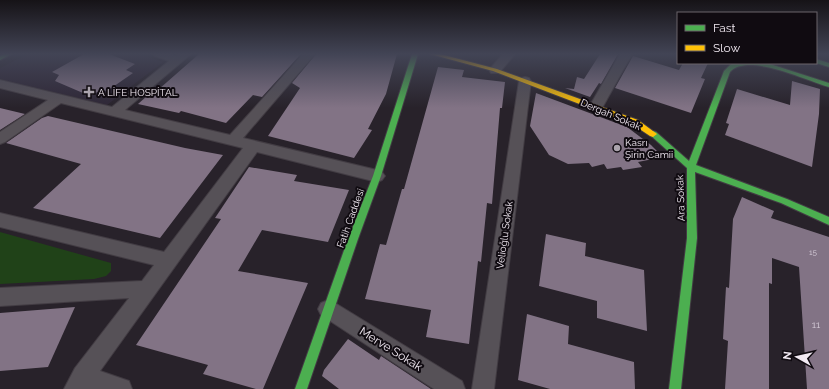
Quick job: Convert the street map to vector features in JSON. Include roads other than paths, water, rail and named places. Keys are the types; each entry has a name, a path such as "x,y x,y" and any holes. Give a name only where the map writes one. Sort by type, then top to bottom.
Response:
{"street":[{"path":"114,112 163,72"},
{"path":"233,141 293,72"},
{"name":"Fatih Caddesi","path":"301,389 377,176 409,72"},
{"name":"Dergah Sokak","path":"501,72 596,106 645,128 691,167 784,201 829,221"},
{"path":"596,106 616,72"},
{"name":"Ara Sokak","path":"675,389 692,238 691,167 727,72"},
{"name":"Ara Sokak","path":"784,72 829,86"},
{"name":"Velioğlu Sokak","path":"483,389 525,81"},
{"path":"0,84 377,176"},
{"path":"0,139 59,98"},
{"path":"122,389 79,382 253,146"},
{"path":"0,220 168,261"},
{"path":"0,297 147,289"},
{"name":"Merve Sokak","path":"328,310 454,389"}],"place":[{"name":"A LİFE HOSPİTAL","path":"89,92"},
{"name":"Kasrı Şirin Camii","path":"617,148"}]}
